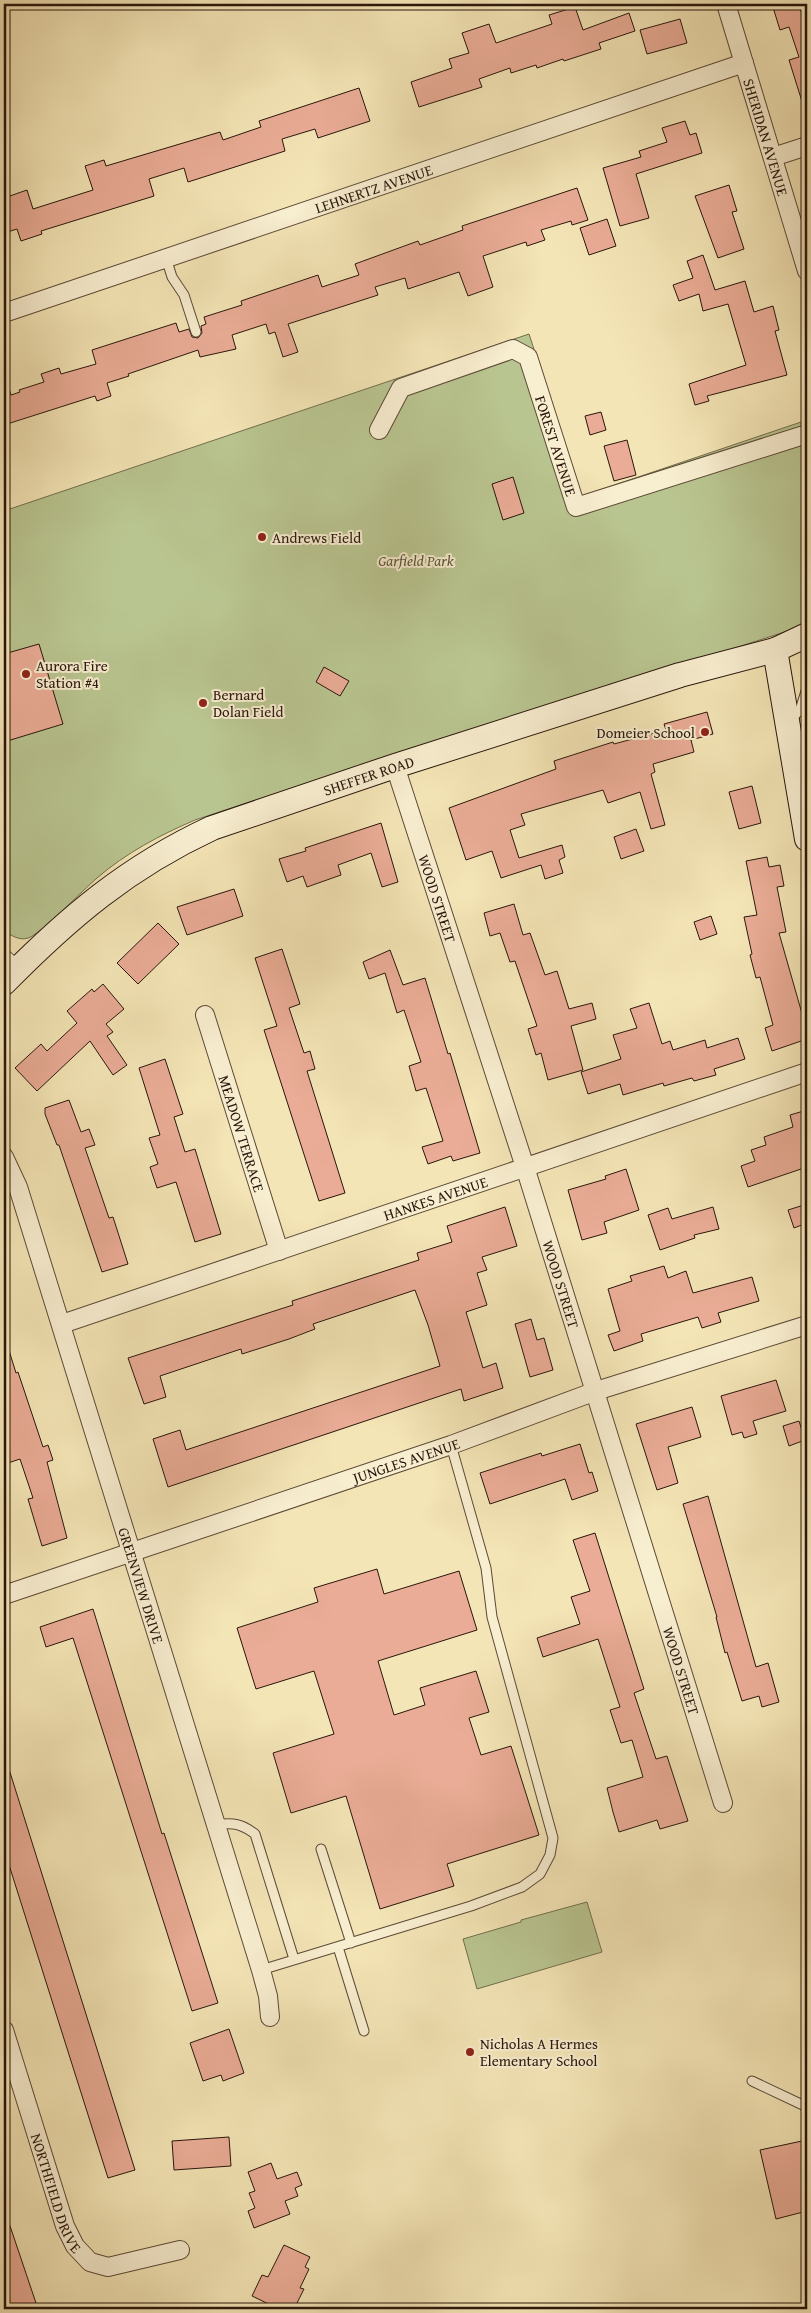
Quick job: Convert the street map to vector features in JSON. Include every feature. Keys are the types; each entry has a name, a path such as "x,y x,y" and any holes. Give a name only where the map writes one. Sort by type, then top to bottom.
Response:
{"street":[{"name":"SHERIDAN AVENUE","path":"726,4 807,270"},
{"name":"LEHNERTZ AVENUE","path":"4,313 744,63"},
{"path":"773,157 807,146"},
{"name":"FOREST AVENUE","path":"379,430 401,388 513,349 528,357 576,507 807,434"},
{"path":"807,635 775,650 804,803 807,839"},
{"name":"SHEFFER ROAD","path":"8,970 126,875 183,842 251,814 395,766 680,675 775,650"},
{"name":"WOOD STREET","path":"395,766 596,1391 723,1803"},
{"name":"MEADOW TERRACE","path":"205,1015 279,1251"},
{"name":"HANKES AVENUE","path":"62,1324 807,1072"},
{"name":"GREENVIEW DRIVE","path":"4,1157 18,1187 62,1324 262,1970 268,1996 270,2017"},
{"name":"JUNGLES AVENUE","path":"4,1595 451,1445 596,1391 807,1325"},
{"name":"NORTHFIELD DRIVE","path":"4,2030 65,2226 75,2246 90,2262 108,2267 180,2250"}],"lane":[{"path":"166,258 172,277 184,295 196,332"},
{"path":"788,723 800,710 807,688"},
{"path":"262,1970 471,1906 522,1887 540,1874 550,1855 553,1838 492,1617 486,1568 451,1445"},
{"path":"216,1825 229,1823 243,1825 256,1834 294,1959"},
{"path":"321,1849 351,1943"},
{"path":"338,1946 364,2031"},
{"path":"752,2081 807,2107"}],"green space":[{"name":"Garfield Park","path":"529,334 582,496 807,420 807,621 797,628 423,745 195,820 156,838 120,860 97,878 52,921 34,935 21,939 4,931 4,511"},
{"path":"587,1902 602,1952 477,1989 463,1939 521,1922 521,1920"}],"building":[{"path":"772,4 799,4 807,30 807,107 804,108 789,60 799,57 789,27 780,30"},
{"path":"575,7 583,30 629,13 635,31 599,43 601,49 564,61 563,59 537,68 536,65 511,73 510,68 479,79 482,87 419,107 411,82 452,68 449,59 469,53 462,33 489,24 496,43 552,24 549,15"},
{"path":"680,19 687,43 647,54 640,30"},
{"path":"359,88 370,121 318,138 315,129 282,139 285,151 188,182 184,168 149,179 154,196 41,231 42,234 21,241 17,229 4,233 4,198 27,190 33,209 93,190 85,166 104,160 106,166 220,132 223,140 261,127 259,121"},
{"path":"685,121 690,135 696,133 702,153 636,174 649,218 620,226 603,168 641,157 639,151 667,142 662,128"},
{"path":"729,185 737,211 732,212 744,249 718,258 695,196"},
{"path":"577,188 588,220 572,225 571,221 541,230 545,240 527,246 526,242 483,256 493,287 468,296 459,272 408,289 405,278 375,287 378,295 288,324 298,352 283,357 275,332 269,334 266,324 232,335 236,349 200,357 198,350 107,383 111,396 97,401 95,396 4,425 4,383 7,382 11,395 20,392 19,390 44,382 41,374 59,368 61,374 96,364 92,350 176,323 179,332 189,329 192,337 198,338 202,333 201,326 206,324 204,317 242,305 241,301 318,275 322,287 359,275 355,264 418,241 420,245 463,230 462,226"},
{"path":"607,219 616,246 589,255 580,228"},
{"path":"703,255 715,290 745,281 754,312 773,306 779,330 775,331 787,375 707,396 709,401 695,405 689,384 746,365 728,304 703,311 699,294 679,301 673,285 693,278 687,261"},
{"path":"601,412 606,430 590,435 585,416"},
{"path":"627,440 636,475 614,481 604,446"},
{"path":"513,477 524,513 503,520 492,484"},
{"name":"Aurora Fire Station #4","path":"39,644 63,724 4,742 4,710 8,708 4,694 4,654"},
{"path":"324,667 349,681 340,696 316,682"},
{"path":"707,712 713,734 691,740 694,752 653,764 655,772 651,774 665,825 651,829 640,792 608,803 603,790 521,814 525,825 510,830 519,858 562,845 565,857 559,860 563,873 545,879 541,865 501,878 492,851 466,860 449,808 556,769 554,761 613,742 614,744 666,730 664,724"},
{"path":"752,786 761,823 739,829 729,792"},
{"path":"381,823 398,882 382,887 371,853 338,865 341,875 307,887 303,876 287,882 279,859 306,851 305,848"},
{"path":"636,829 644,851 621,859 614,837"},
{"path":"767,857 769,867 780,865 784,886 777,887 786,932 779,933 807,1031 807,1039 772,1051 765,1028 773,1025 760,977 756,978 744,917 757,915 746,861"},
{"path":"234,889 243,916 187,935 177,907"},
{"path":"514,904 523,935 530,933 545,975 557,971 569,1009 592,1003 596,1019 571,1026 583,1070 548,1080 541,1053 536,1055 528,1029 537,1026 515,961 510,962 500,933 490,936 484,913"},
{"path":"711,916 717,934 700,940 694,922"},
{"path":"158,923 179,944 138,984 117,963"},
{"path":"282,949 300,1004 289,1008 304,1053 310,1051 315,1069 307,1071 345,1193 319,1201 264,1030 277,1026 255,958"},
{"path":"390,950 403,985 425,978 480,1153 453,1161 451,1156 428,1164 422,1147 443,1141 426,1088 416,1091 409,1066 421,1062 404,1010 397,1013 385,973 369,979 363,962"},
{"path":"103,984 124,1009 106,1024 113,1032 107,1036 127,1065 113,1075 90,1041 37,1091 15,1068 41,1044 47,1051 77,1023 67,1011 92,989 94,992"},
{"path":"649,1003 662,1044 670,1041 673,1050 705,1040 707,1048 738,1038 745,1059 714,1069 716,1075 694,1081 692,1078 664,1086 663,1083 623,1095 620,1084 588,1094 581,1072 621,1059 613,1035 637,1028 630,1009"},
{"path":"165,1059 183,1114 174,1117 185,1152 195,1149 221,1234 195,1242 176,1182 157,1188 150,1167 158,1164 149,1138 160,1135 139,1068"},
{"path":"69,1100 81,1132 89,1129 95,1145 85,1148 109,1218 113,1217 128,1264 102,1272 59,1145 57,1145 45,1114 45,1108"},
{"path":"807,1110 807,1167 748,1187 741,1166 755,1161 751,1150 766,1145 764,1137 793,1127 790,1115"},
{"path":"626,1169 639,1210 604,1222 607,1233 582,1240 568,1190 606,1179 605,1176"},
{"path":"807,1204 807,1223 794,1228 788,1210"},
{"path":"505,1207 517,1246 482,1257 487,1270 477,1273 487,1305 466,1312 483,1368 496,1363 503,1388 464,1401 461,1389 168,1487 153,1439 180,1430 186,1450 440,1366 428,1325 415,1290 313,1324 315,1329 289,1339 242,1354 241,1349 160,1376 166,1397 144,1404 128,1358 293,1305 292,1301 419,1260 417,1253 452,1242 447,1226"},
{"path":"713,1207 719,1229 694,1235 695,1238 660,1250 648,1215 668,1208 672,1219"},
{"path":"664,1266 668,1278 686,1271 693,1293 752,1277 759,1301 718,1313 721,1322 702,1328 698,1317 641,1334 643,1341 614,1351 608,1335 620,1331 608,1289 632,1281 630,1276"},
{"path":"531,1319 537,1340 544,1338 553,1370 530,1377 515,1324"},
{"path":"4,1344 7,1344 16,1373 18,1372 43,1447 48,1445 53,1460 47,1462 67,1538 42,1546 28,1499 33,1498 20,1459 8,1463 4,1451"},
{"path":"776,1380 786,1411 753,1421 757,1434 744,1438 742,1432 732,1435 721,1396"},
{"path":"692,1407 701,1437 668,1447 678,1483 657,1490 636,1424"},
{"path":"799,1421 805,1440 789,1446 783,1426"},
{"path":"580,1444 589,1473 592,1472 598,1491 572,1500 565,1479 490,1504 480,1473 541,1453 542,1456"},
{"path":"708,1496 756,1667 768,1663 779,1702 762,1707 759,1696 742,1701 727,1652 725,1653 717,1617 683,1504"},
{"path":"595,1533 644,1689 634,1693 656,1759 667,1756 688,1821 660,1829 657,1820 619,1832 607,1788 643,1777 632,1740 621,1743 610,1710 620,1707 598,1639 543,1657 537,1638 580,1624 571,1597 590,1591 573,1540"},
{"path":"377,1569 384,1594 459,1571 477,1630 378,1661 394,1715 425,1705 420,1688 476,1671 489,1712 469,1718 481,1755 511,1746 539,1835 447,1864 454,1886 380,1909 346,1796 291,1813 273,1753 334,1734 314,1671 256,1689 237,1628 318,1602 314,1588"},
{"path":"93,1609 162,1834 164,1833 218,2003 192,2011 73,1638 46,1647 40,1627"},
{"path":"4,1766 8,1766 135,2170 108,2178 4,1849"},
{"path":"229,2029 244,2073 223,2081 221,2075 203,2081 190,2043"},
{"path":"229,2137 231,2166 174,2170 172,2141"},
{"path":"802,2141 807,2164 807,2211 776,2219 760,2150"},
{"path":"271,2163 277,2179 297,2172 302,2185 295,2188 298,2196 285,2201 290,2214 254,2228 248,2211 255,2208 249,2193 255,2191 248,2172"},
{"path":"4,2217 7,2217 38,2309 4,2309"},
{"path":"284,2245 310,2257 305,2267 309,2269 300,2288 304,2289 294,2309 279,2309 252,2296 262,2275 268,2277"}],"place":[{"name":"Andrews Field","path":"262,537"},
{"name":"Aurora Fire Station #4","path":"26,674"},
{"name":"Bernard Dolan Field","path":"203,703"},
{"name":"Domeier School","path":"705,732"},
{"name":"Nicholas A Hermes Elementary School","path":"470,2052"}]}
